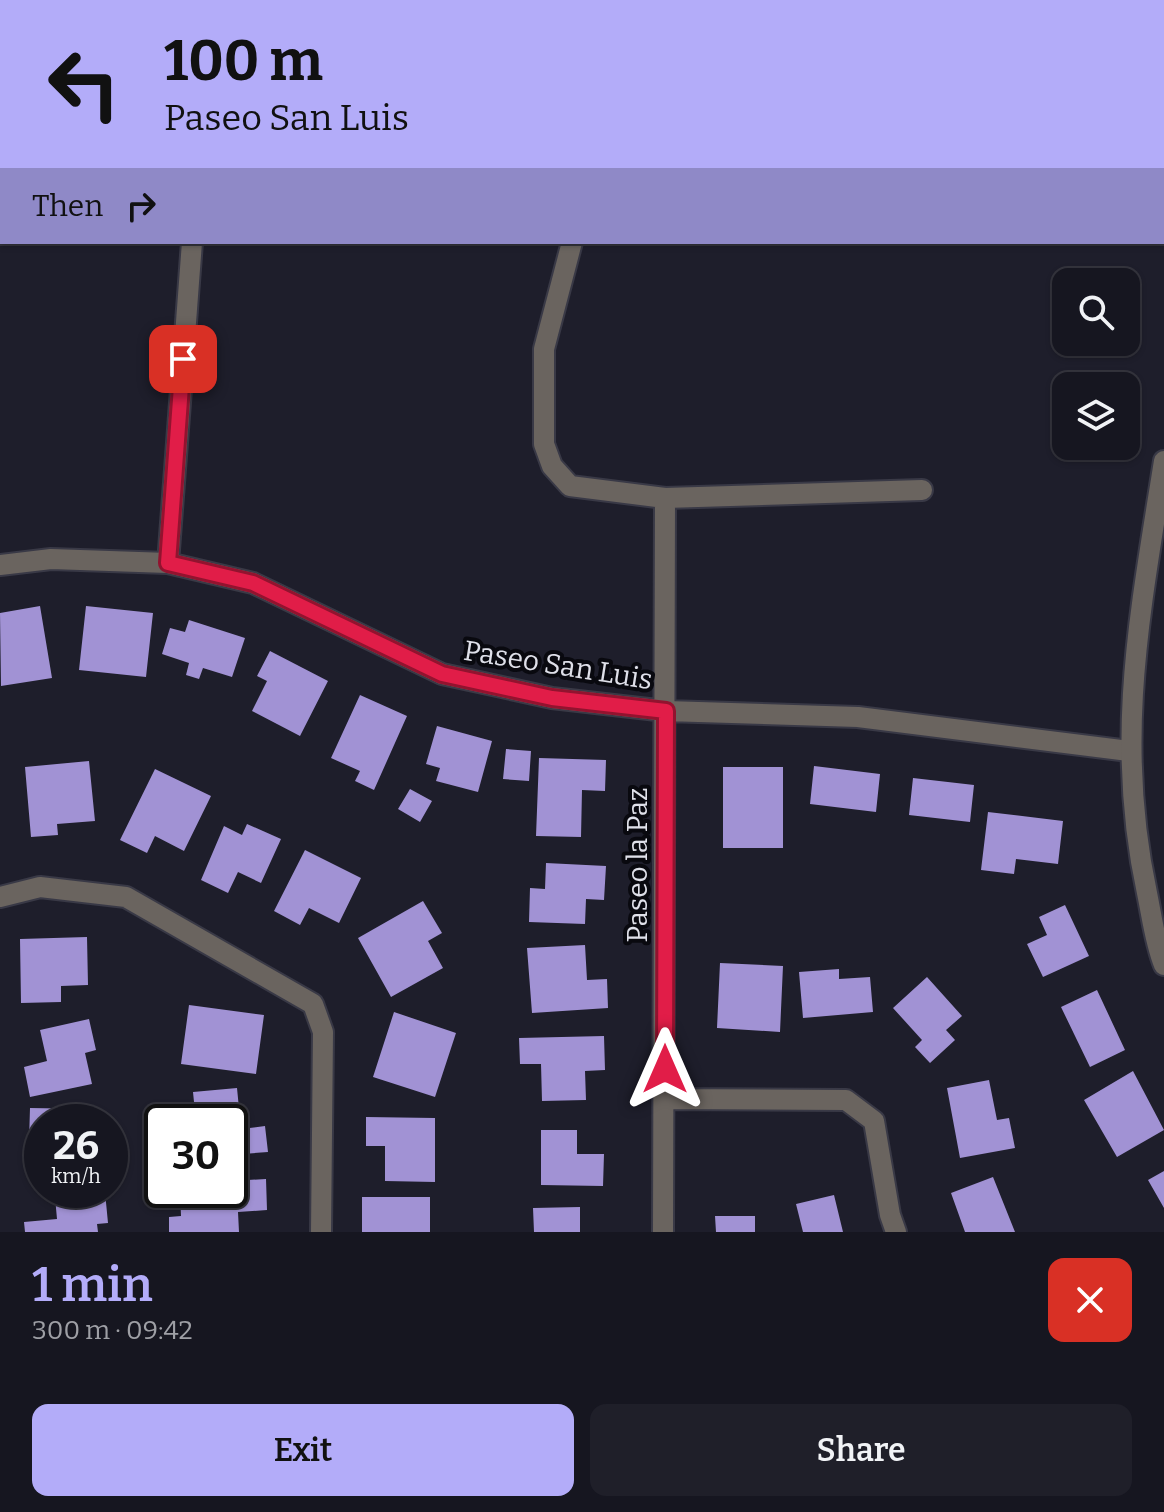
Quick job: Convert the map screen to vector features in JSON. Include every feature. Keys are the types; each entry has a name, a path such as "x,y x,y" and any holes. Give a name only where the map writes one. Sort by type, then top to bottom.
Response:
{"street":[{"path":"168,563 192,244"},
{"path":"571,244 544,349 544,444 552,466 570,486 665,498 922,490"},
{"path":"1164,461 1134,650 1129,751 1138,853 1164,965"},
{"name":"Paseo la Paz","path":"663,1232 665,498"},
{"name":"Paseo San Luis","path":"0,565 51,559 168,563 253,583 442,674 552,698 666,711 858,717 1129,751"},
{"path":"0,897 40,887 126,897 248,964 313,1004 323,1032 321,1232"},
{"path":"665,1099 846,1100 874,1121 896,1232"}],"building":[{"path":"40,606 52,678 1,686 0,613"},
{"path":"86,606 153,613 146,677 79,670"},
{"path":"189,620 245,638 232,677 203,668 199,679 186,675 189,663 162,654 170,628 185,632"},
{"path":"270,651 328,681 300,736 252,711 267,681 257,676"},
{"path":"360,695 407,716 374,790 355,781 360,771 331,758"},
{"path":"437,726 492,741 478,792 436,781 440,768 426,764"},
{"path":"506,749 531,751 529,781 503,779"},
{"path":"539,758 606,760 605,791 582,790 581,837 536,836"},
{"path":"89,761 95,821 57,824 58,835 31,837 25,767"},
{"path":"814,766 880,774 876,812 810,804"},
{"path":"723,767 783,767 783,848 723,848"},
{"path":"155,769 211,796 184,851 155,836 147,853 120,840"},
{"path":"913,778 974,785 970,822 909,815"},
{"path":"410,789 432,801 420,822 398,809"},
{"path":"988,812 1063,821 1058,864 1016,859 1014,874 981,870"},
{"path":"247,824 281,839 261,883 238,872 228,893 201,880 224,826 242,835"},
{"path":"305,850 361,878 339,923 309,908 300,925 274,911"},
{"path":"546,863 606,866 604,900 586,899 585,924 529,922 530,888 545,889"},
{"path":"423,901 442,933 428,941 443,968 391,997 358,938"},
{"path":"1065,905 1089,956 1043,977 1027,944 1047,935 1039,917"},
{"path":"87,937 88,985 61,986 61,1002 21,1003 20,939"},
{"path":"585,945 587,980 607,979 608,1008 532,1013 527,948"},
{"path":"720,963 783,966 780,1032 717,1028"},
{"path":"839,969 839,979 870,977 873,1012 803,1018 799,972"},
{"path":"927,977 962,1016 946,1030 955,1040 930,1063 915,1047 922,1040 893,1008"},
{"path":"1097,990 1125,1050 1090,1067 1061,1007"},
{"path":"189,1005 264,1015 256,1074 181,1064"},
{"path":"394,1012 456,1033 435,1097 373,1077"},
{"path":"89,1019 96,1050 85,1053 92,1084 30,1097 24,1067 47,1061 40,1030"},
{"path":"604,1036 605,1070 585,1071 586,1100 542,1101 541,1064 520,1064 519,1038"},
{"path":"1133,1071 1164,1130 1117,1157 1084,1100"},
{"path":"989,1080 997,1120 1009,1118 1015,1148 960,1158 947,1088"},
{"path":"237,1088 239,1104 194,1104 193,1092"},
{"path":"366,1117 435,1118 435,1182 385,1181 385,1146 366,1146"},
{"path":"265,1126 268,1152 248,1154 248,1128"},
{"path":"541,1130 577,1130 577,1154 604,1154 603,1186 541,1185"},
{"path":"1164,1171 1164,1208 1148,1180"},
{"path":"993,1177 1015,1232 965,1232 951,1193"},
{"path":"266,1179 267,1210 238,1212 239,1232 169,1232 169,1217 181,1216 181,1208 248,1208 248,1180"},
{"path":"834,1195 843,1232 803,1232 796,1204"},
{"path":"362,1197 430,1197 430,1232 362,1232"},
{"path":"580,1207 580,1232 534,1232 533,1208"},
{"path":"56,1208 107,1208 108,1223 97,1224 98,1232 25,1232 24,1222 57,1219"},
{"path":"715,1216 755,1216 755,1232 716,1232"}],"route":[{"path":"183,359 168,563 253,583 442,674 552,698 666,711 665,1069"}]}
